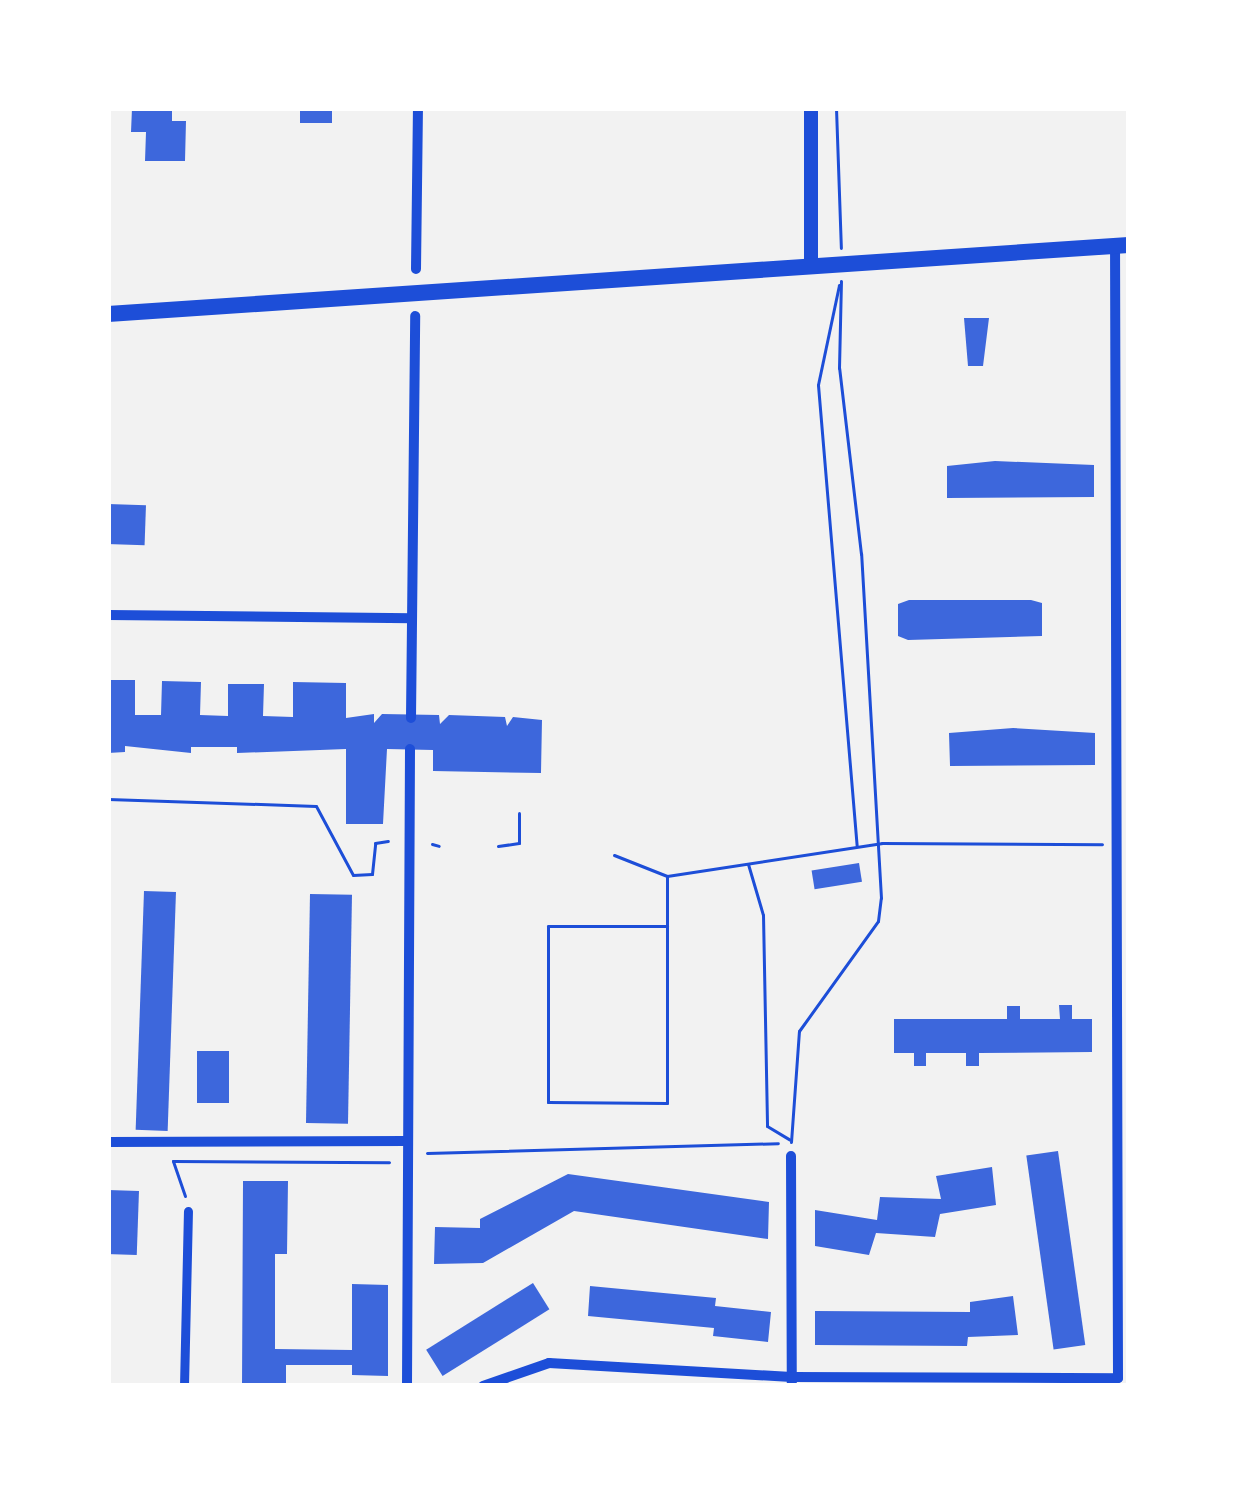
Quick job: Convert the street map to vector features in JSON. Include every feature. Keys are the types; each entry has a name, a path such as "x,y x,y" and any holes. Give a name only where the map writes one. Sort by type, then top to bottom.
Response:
{"main road":[{"path":"108,314 1122,245"}],"street":[{"path":"416,268 418,108"},
{"path":"811,108 811,265"},
{"path":"483,1386 549,1364 792,1381 1118,1378 1122,245"},
{"path":"411,718 415,316"},
{"path":"108,614 412,618"},
{"path":"407,1386 410,749"},
{"path":"108,1142 406,1141"},
{"path":"791,1156 792,1381"},
{"path":"184,1386 188,1210"}],"path":[{"path":"836,108 841,232"},
{"path":"791,1139 799,1031 878,921 882,843 839,368 841,284 818,385 857,845"},
{"path":"108,881 108,799 316,806 353,875 372,874 375,843 388,841"},
{"path":"498,846 519,843 519,813"},
{"path":"614,855 668,876 882,843 1102,844"},
{"path":"432,844 439,846"},
{"path":"748,864 763,915 766,1126 791,1139"},
{"path":"667,926 548,926 548,1102 668,1103 668,876"},
{"path":"421,1153 791,1139"},
{"path":"188,1210 173,1161 391,1162"}],"building":[{"path":"132,108 172,108 172,121 186,121 185,161 145,161 146,132 131,132"},
{"path":"300,108 332,108 332,123 300,123"},
{"path":"964,318 989,318 983,366 968,366"},
{"path":"995,461 1094,465 1094,497 947,498 947,466"},
{"path":"108,504 146,505 145,545 108,544"},
{"path":"909,600 1031,600 1042,603 1042,636 908,640 898,636 898,604"},
{"path":"108,680 135,680 135,715 161,715 162,681 201,682 200,715 228,716 228,684 264,684 263,716 293,717 293,682 346,683 346,718 374,714 374,723 382,714 439,715 440,724 449,715 505,717 507,726 513,717 542,720 541,773 433,771 433,750 387,749 383,824 346,824 346,749 237,753 237,747 191,747 191,753 125,746 125,752 108,753"},
{"path":"1013,728 1095,733 1095,765 950,766 949,733"},
{"path":"859,863 862,882 815,889 812,871"},
{"path":"144,891 176,892 168,1131 136,1130"},
{"path":"310,894 352,895 348,1124 306,1123"},
{"path":"1059,1005 1072,1005 1072,1019 1092,1019 1092,1052 979,1053 979,1066 966,1066 966,1053 926,1053 926,1066 914,1066 914,1053 894,1053 894,1019 1007,1019 1007,1006 1020,1006 1020,1019 1060,1019"},
{"path":"197,1051 229,1051 229,1103 197,1103"},
{"path":"1058,1151 1085,1345 1054,1350 1026,1155"},
{"path":"992,1167 996,1205 940,1214 935,1237 876,1233 869,1255 815,1246 815,1210 877,1220 880,1197 941,1199 936,1176"},
{"path":"568,1174 769,1202 768,1239 574,1211 483,1263 434,1264 435,1227 480,1228 480,1219"},
{"path":"243,1181 288,1181 287,1254 275,1254 275,1349 352,1350 352,1284 388,1285 388,1376 352,1375 352,1365 286,1365 286,1386 242,1386"},
{"path":"108,1190 139,1191 137,1255 108,1254"},
{"path":"533,1283 549,1309 443,1376 426,1350"},
{"path":"590,1286 716,1298 715,1306 771,1312 768,1342 713,1336 714,1328 588,1316"},
{"path":"1013,1296 1018,1335 968,1337 967,1346 815,1345 815,1311 970,1312 970,1302"}]}
